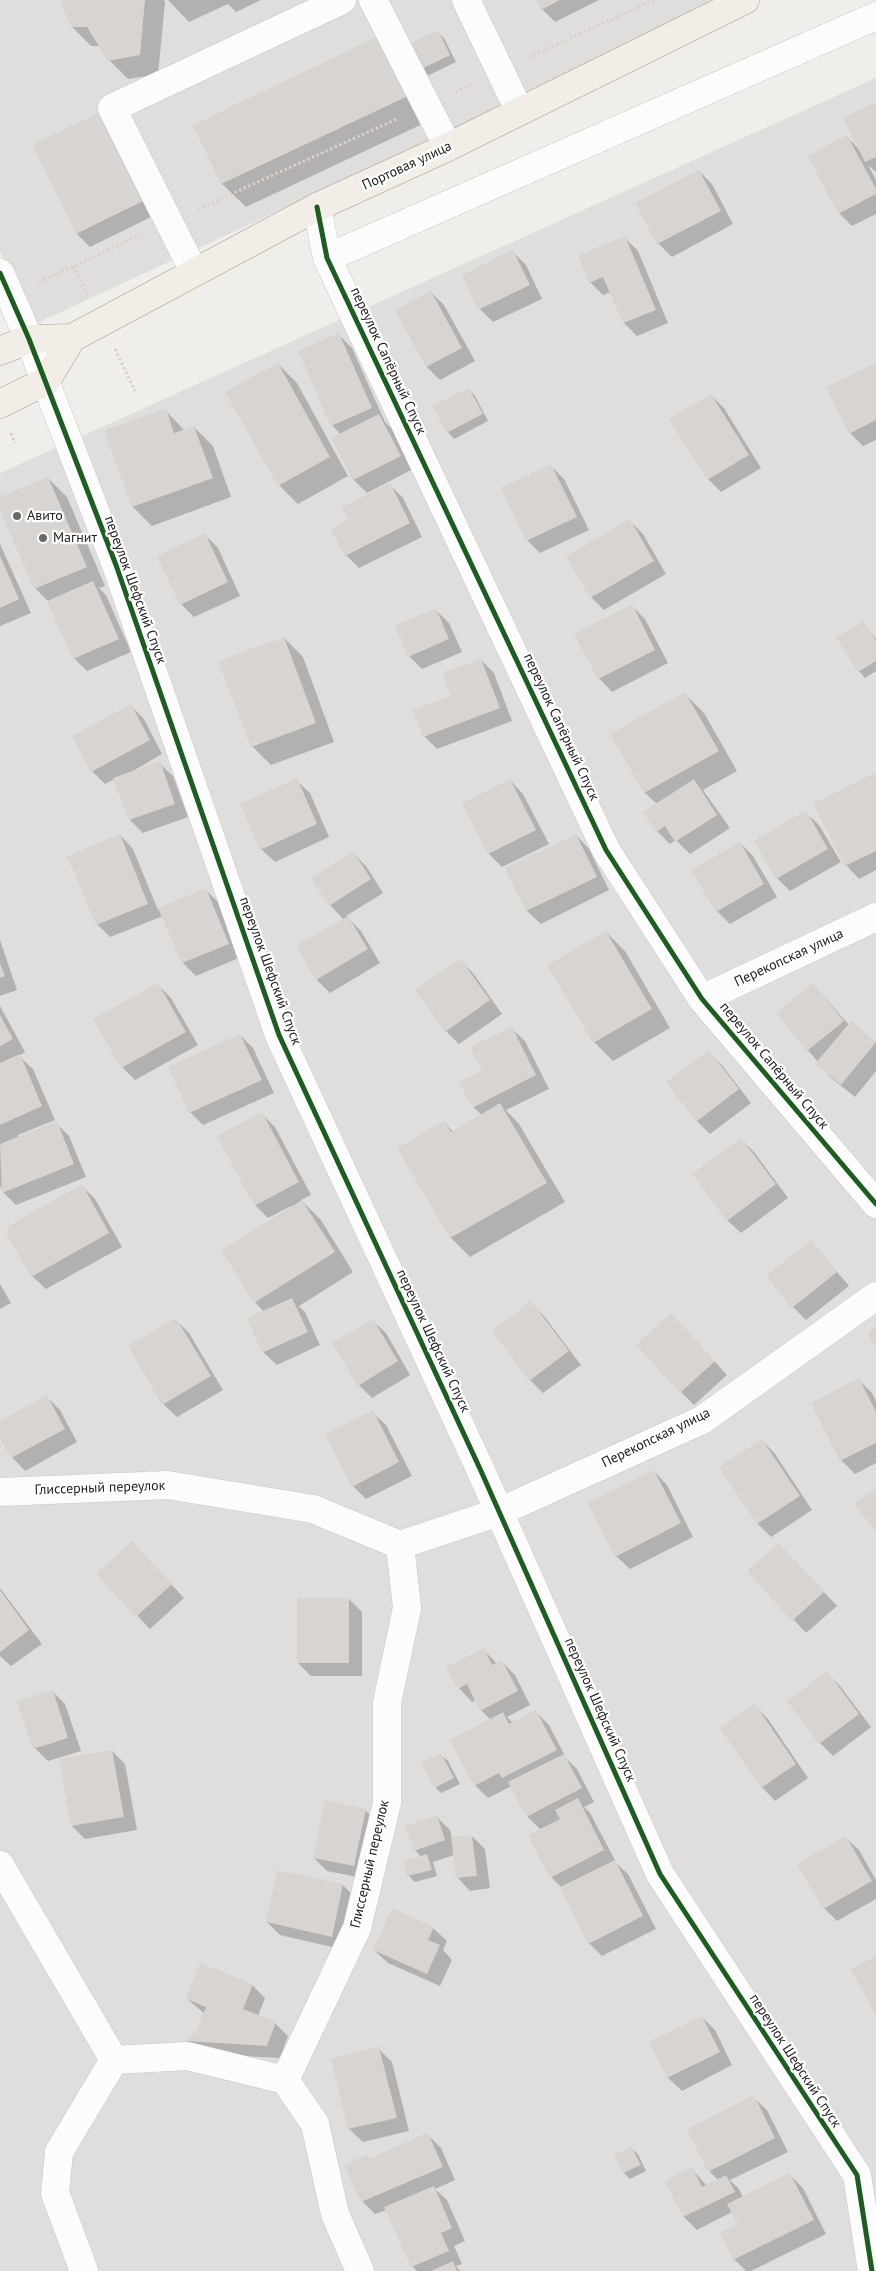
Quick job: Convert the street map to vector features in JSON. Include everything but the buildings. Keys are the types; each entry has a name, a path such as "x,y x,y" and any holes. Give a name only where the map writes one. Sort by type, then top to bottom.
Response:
{"main road":[{"name":"Портовая улица","path":"0,351 29,339 72,338 317,207 448,147 519,110 745,0"},
{"path":"0,404 46,381 72,338"}],"street":[{"path":"194,272 112,108 342,0"},
{"path":"373,0 448,147"},
{"path":"466,0 519,110"},
{"path":"327,258 876,16"},
{"name":"переулок Сапёрный Спуск","path":"317,207 327,258 606,850 702,999 876,1204"},
{"name":"переулок Шефский Спуск","path":"5,284 46,381 116,566 279,1035 499,1512 660,1874 866,2178 872,2271"},
{"name":"Перекопская улица","path":"702,999 876,917"},
{"name":"Перекопская улица","path":"499,1512 702,1420 876,1296"},
{"name":"Глиссерный переулок","path":"0,1492 168,1485 314,1509 400,1545 406,1608 387,1703 387,1803 357,1928 285,2080"},
{"path":"400,1545 499,1512"},
{"path":"0,1865 114,2060"},
{"path":"114,2060 187,2056 285,2080 316,2124 335,2214 360,2271"},
{"path":"84,2271 55,2193 59,2152 114,2060"}],"path":[{"path":"5,284 168,222 654,0"}],"shaded area":[{"path":"0,0 733,0 35,324 0,251"},
{"path":"876,78 876,2271 0,2271 0,473"}],"cycle path":[{"path":"317,207 327,258 606,850 702,999 876,1204"},
{"path":"0,273 29,339 116,565 279,1035 481,1471 660,1874 857,2175 872,2271"}],"place":[{"name":"Авито","path":"17,516"},
{"name":"Магнит","path":"43,538"}]}
